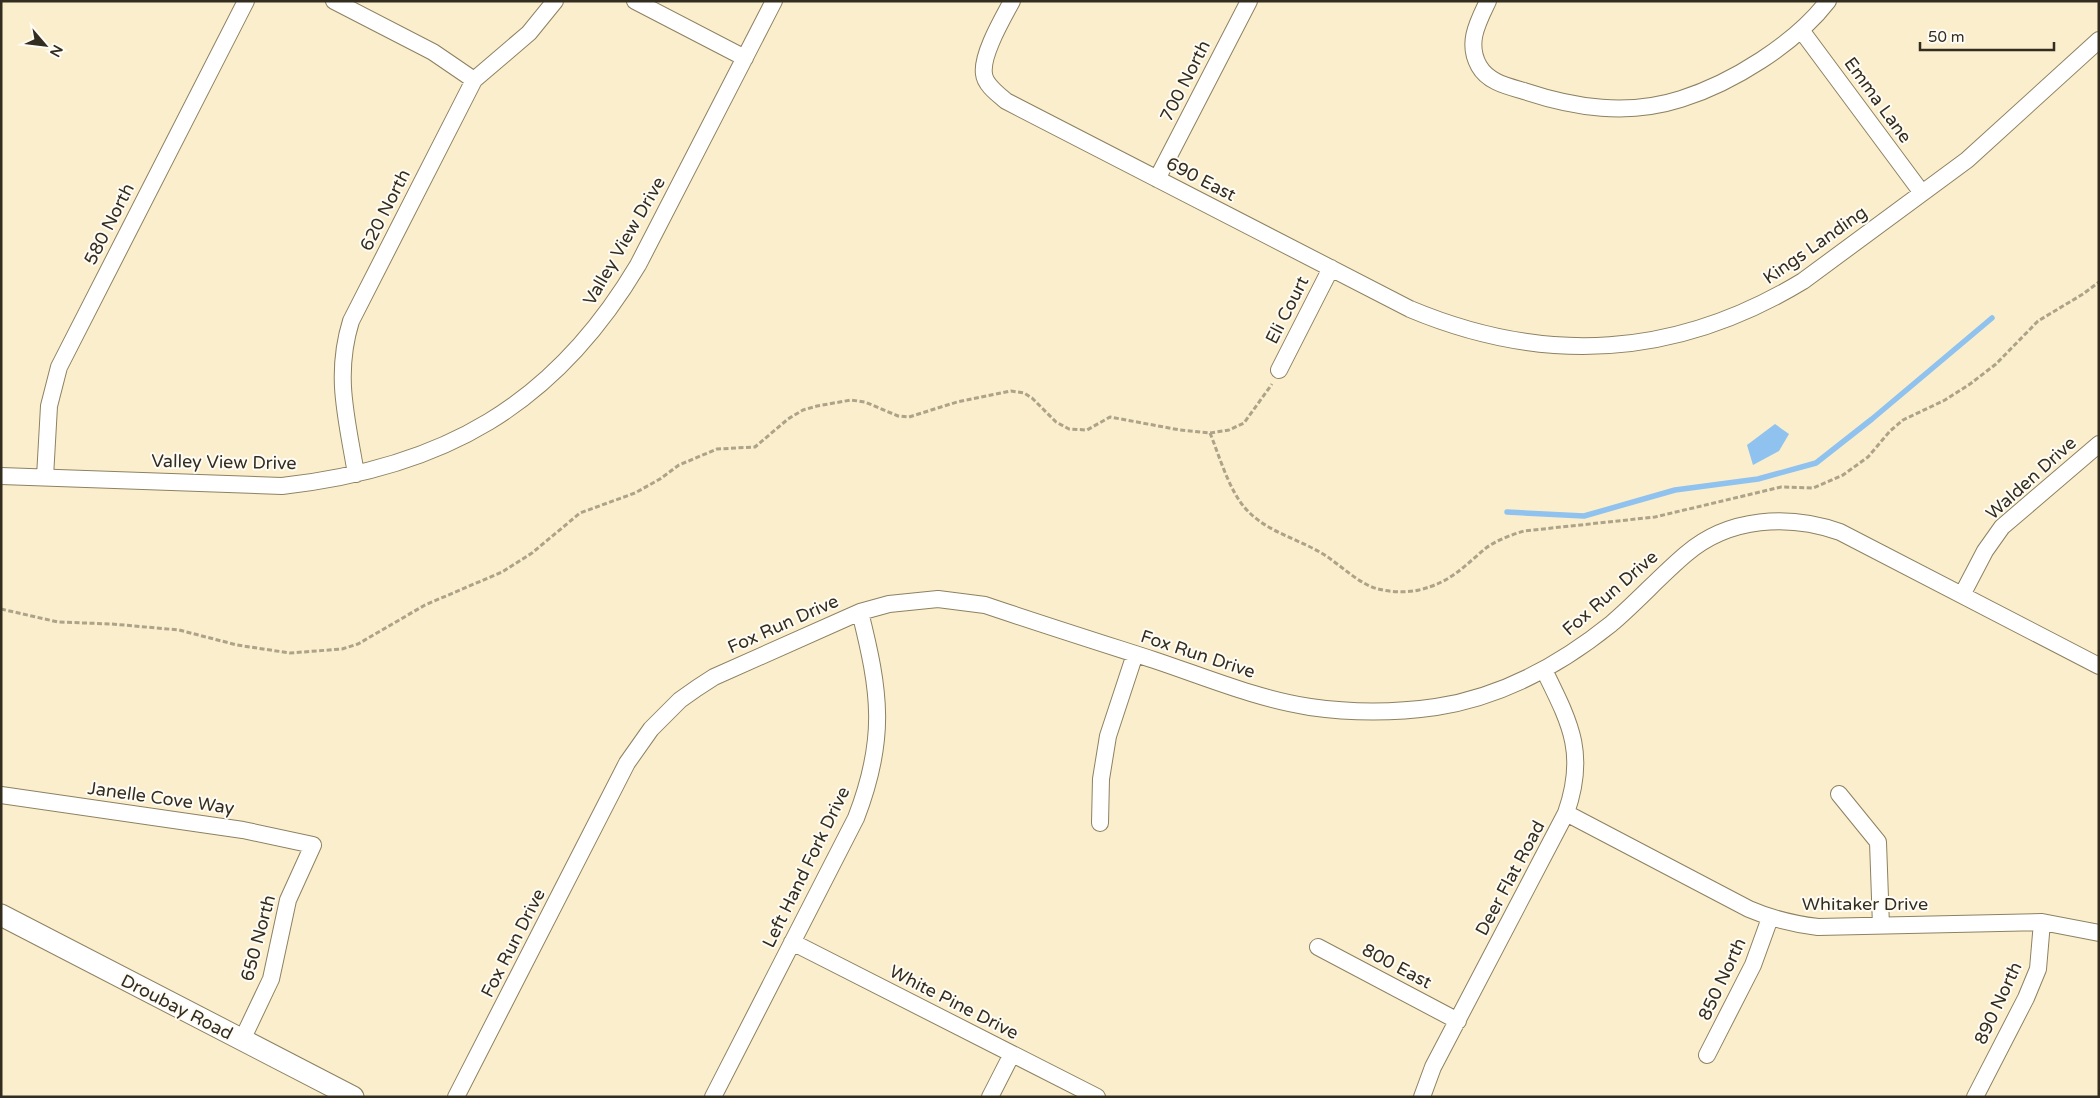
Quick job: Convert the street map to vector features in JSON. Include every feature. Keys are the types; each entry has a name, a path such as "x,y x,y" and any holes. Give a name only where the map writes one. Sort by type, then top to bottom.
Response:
{"street":[{"name":"580 North","path":"45,477 49,406 59,367 246,1"},
{"path":"334,1 433,52 474,80"},
{"name":"620 North","path":"356,474 341,379 347,335 357,307 474,80 529,32 555,1"},
{"path":"635,1 745,58"},
{"name":"Valley View Drive","path":"1,476 282,486 320,482 392,465 425,454 485,424 539,387 584,342 604,318 638,265 774,1"},
{"name":"690 East","path":"1012,1 986,56 984,74 994,91 1006,101 1410,309"},
{"name":"700 North","path":"1157,179 1249,1"},
{"path":"1488,1 1476,24 1473,46 1479,67 1488,76 1499,84 1563,103 1582,107 1612,109 1640,107 1680,100 1723,82 1741,73 1801,30 1828,1"},
{"name":"Emma Lane","path":"1801,30 1922,193"},
{"name":"Kings Landing","path":"1410,309 1466,330 1525,343 1585,347 1672,337 1727,320 1778,296 1803,281 1922,193 1989,142 2099,40"},
{"name":"Eli Court","path":"1279,370 1331,268"},
{"name":"Walden Drive","path":"1962,595 1985,551 2002,527 2099,444"},
{"name":"Fox Run Drive","path":"456,1097 627,763 651,729 680,700 714,677 860,612 889,604 938,600 985,605 1277,700 1341,711 1374,712 1439,706 1501,690 1544,670 1580,648 1612,623 1688,552 1721,532 1758,522 1792,521 1840,532 2099,666"},
{"name":"Left Hand Fork Drive","path":"712,1097 856,818 866,793 877,742 877,689 873,662 860,612"},
{"path":"1100,823 1101,779 1108,736 1135,654"},
{"name":"Deer Flat Road","path":"1422,1097 1433,1067 1566,813 1575,780 1575,746 1566,714 1544,670"},
{"path":"1839,794 1878,842 1881,926"},
{"name":"Janelle Cove Way","path":"1,795 243,830 313,845"},
{"name":"Whitaker Drive","path":"1566,813 1749,909 1770,918 1794,924 1818,927 2042,922 2099,933"},
{"name":"650 North","path":"242,1040 271,979 288,900 313,845"},
{"name":"Droubay Road","path":"1,915 353,1097"},
{"name":"850 North","path":"1707,1055 1753,965 1770,918"},
{"name":"890 North","path":"1975,1097 2026,998 2038,969 2042,922"},
{"name":"White Pine Drive","path":"792,942 1097,1097"},
{"name":"800 East","path":"1318,947 1458,1021"},
{"path":"990,1097 1012,1054"}],"path":[{"path":"1210,433 1235,492 1244,508 1261,522 1288,538 1323,554 1358,579 1377,589 1397,592 1417,590 1443,583 1468,565 1487,547 1524,531 1655,517 1781,487 1813,488 1843,475 1868,457 1890,431 1903,420 1945,400 1970,384 1996,364 2038,321 2099,282"},
{"path":"1,609 58,622 112,624 179,630 237,645 290,653 342,649 358,644 425,605 502,572 532,553 580,513 635,493 660,479 679,465 717,449 755,447 788,419 803,410 851,400 865,402 898,416 909,417 957,402 1011,391 1024,393 1032,398 1056,422 1069,429 1087,430 1110,417 1180,430 1210,433 1229,430 1244,423 1267,393 1279,370"}],"water":[{"path":"1775,424 1789,434 1779,451 1753,465 1747,445"}],"waterway":[{"path":"1507,512 1584,516 1675,490 1758,479 1816,463 1872,419 1992,318"}]}
